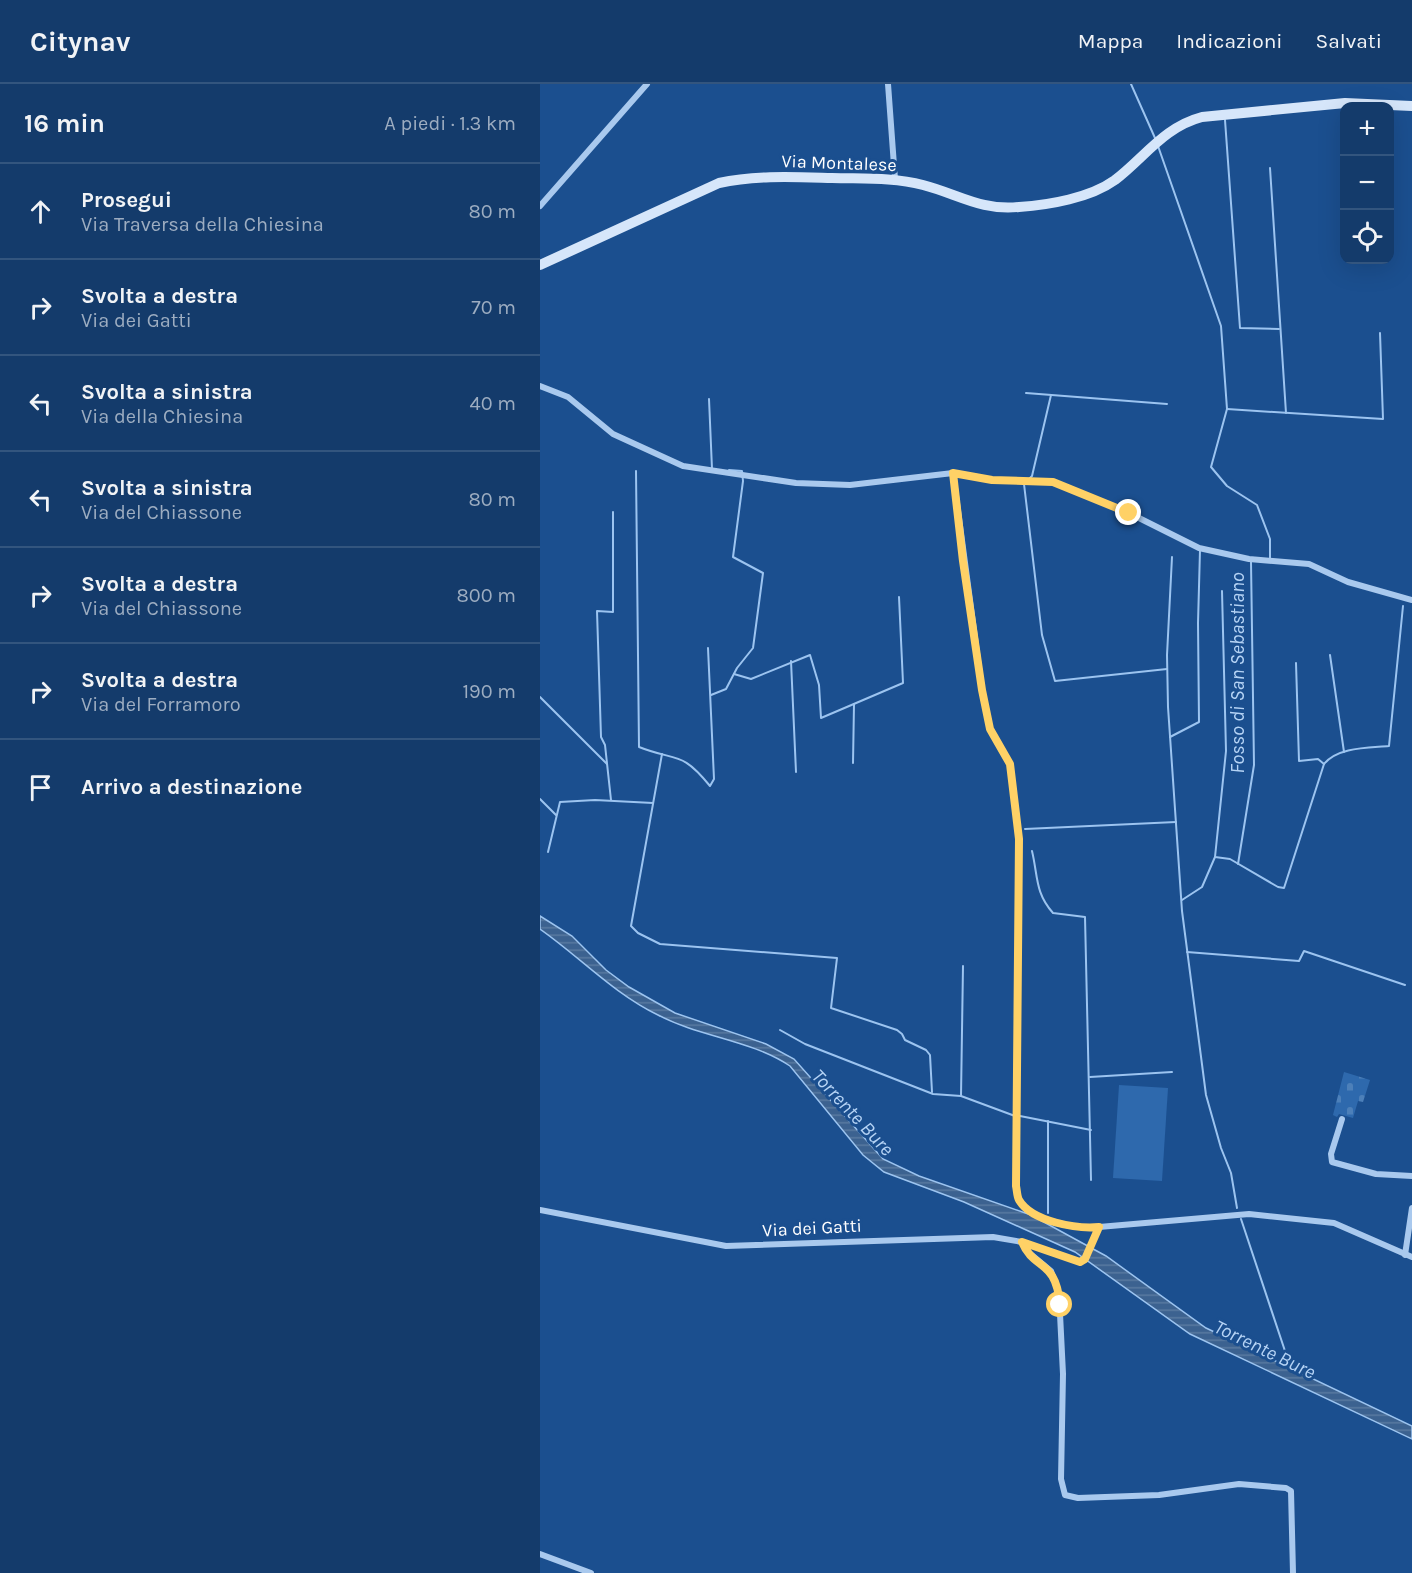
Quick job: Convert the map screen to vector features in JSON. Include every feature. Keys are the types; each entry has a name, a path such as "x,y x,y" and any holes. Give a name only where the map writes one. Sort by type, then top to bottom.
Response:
{"main road":[{"name":"Via Montalese","path":"540,265 719,183 744,178 895,179 924,185 993,209 1021,207 1075,197 1100,188 1114,180 1167,132 1184,122 1202,117 1345,102 1412,106"}],"street":[{"path":"540,206 647,84"},
{"path":"888,84 895,179"},
{"path":"540,386 568,397 613,434 683,466 745,477 850,485 953,473 992,480 1053,482 1129,513 1199,548 1250,559 1309,564 1348,582 1412,600"},
{"path":"953,473 963,561 990,729 1010,764 1019,839 1016,1186 1019,1200 1031,1211 1071,1228 1250,1214 1334,1223 1408,1256 1412,1208"},
{"path":"1342,1119 1330,1154 1332,1162 1376,1174 1412,1176"},
{"name":"Via dei Gatti","path":"540,1210 726,1246 993,1237 1022,1242 1076,1261 1084,1259 1099,1227"},
{"path":"1022,1242 1027,1251 1051,1271 1059,1294 1063,1374 1060,1479 1065,1495 1078,1498 1159,1496 1239,1484 1286,1488 1291,1491 1293,1573"},
{"path":"540,1554 591,1573"}],"green space":[{"path":"1344,1072 1370,1080 1363,1102 1358,1101 1353,1118 1339,1114 1337,1117 1333,1115"},
{"path":"1119,1085 1168,1088 1162,1181 1113,1178"}],"shaded area":[{"path":"540,916 572,936 606,970 629,987 675,1013 766,1044 794,1059 883,1159 919,1176 1031,1215 1106,1256 1206,1328 1412,1426 1412,1439 1190,1334 1075,1252 964,1202 884,1172 863,1155 790,1066 759,1050 691,1029 642,1006 611,986 540,929"}],"waterway":[{"path":"1131,84 1155,138"},
{"path":"1225,120 1240,328 1279,329"},
{"path":"1158,146 1221,326 1227,409 1211,467 1227,486 1257,505 1270,539 1270,560"},
{"path":"1270,168 1286,413"},
{"path":"1227,409 1383,419 1380,333"},
{"path":"1026,393 1167,404"},
{"path":"1051,395 1032,476 1024,484 1042,635 1055,681 1167,669"},
{"path":"709,399 712,469"},
{"path":"711,695 726,689 737,668 753,648 763,573 733,557 743,481 742,471 729,470"},
{"path":"636,471 639,747 685,762 710,786 714,779 708,648"},
{"path":"611,800 605,745 601,737 597,611 613,612 613,512"},
{"path":"1170,737 1199,722 1200,550"},
{"path":"1172,557 1167,655 1168,707 1182,911 1206,1095 1221,1148 1231,1173 1237,1208"},
{"name":"Fosso di San Sebastiano","path":"1238,864 1254,765 1251,562"},
{"path":"1215,857 1226,751 1222,591"},
{"path":"734,674 751,679 810,655 819,685 821,718 903,683 899,597"},
{"path":"1215,857 1230,859 1278,887 1284,888 1324,764 1330,758 1345,751 1389,746 1403,606"},
{"path":"1330,655 1344,752"},
{"path":"791,661 796,772"},
{"path":"1296,663 1299,761 1318,759 1324,764"},
{"path":"540,697 607,764"},
{"path":"853,763 854,704"},
{"path":"662,754 631,926 638,933 660,944 837,958 831,1008 897,1030 905,1040 926,1050 930,1055 932,1092"},
{"path":"540,799 556,815"},
{"path":"548,852 560,802 595,800 653,803"},
{"path":"1025,829 1176,822"},
{"path":"1032,851 1038,884 1047,906 1053,913 1085,917 1091,1180"},
{"name":"Fosso di San Sebastiano","path":"1182,900 1202,887 1215,857"},
{"path":"1187,952 1299,961 1304,951 1405,985"},
{"path":"961,1096 963,966"},
{"path":"780,1030 805,1044 933,1094 961,1096 1015,1116"},
{"path":"1090,1077 1172,1072"},
{"path":"1020,1116 1091,1130"},
{"path":"1048,1121 1048,1213"},
{"name":"Torrente Bure","path":"1241,1219 1285,1351 1290,1362 1302,1374"}],"route":[{"path":"1060,1305 1057,1282 1051,1271 1027,1251 1022,1242 1082,1262 1099,1227 1071,1228 1031,1211 1019,1200 1016,1186 1019,839 1010,764 990,729 982,690 953,473 992,480 1053,482 1129,513"}]}
